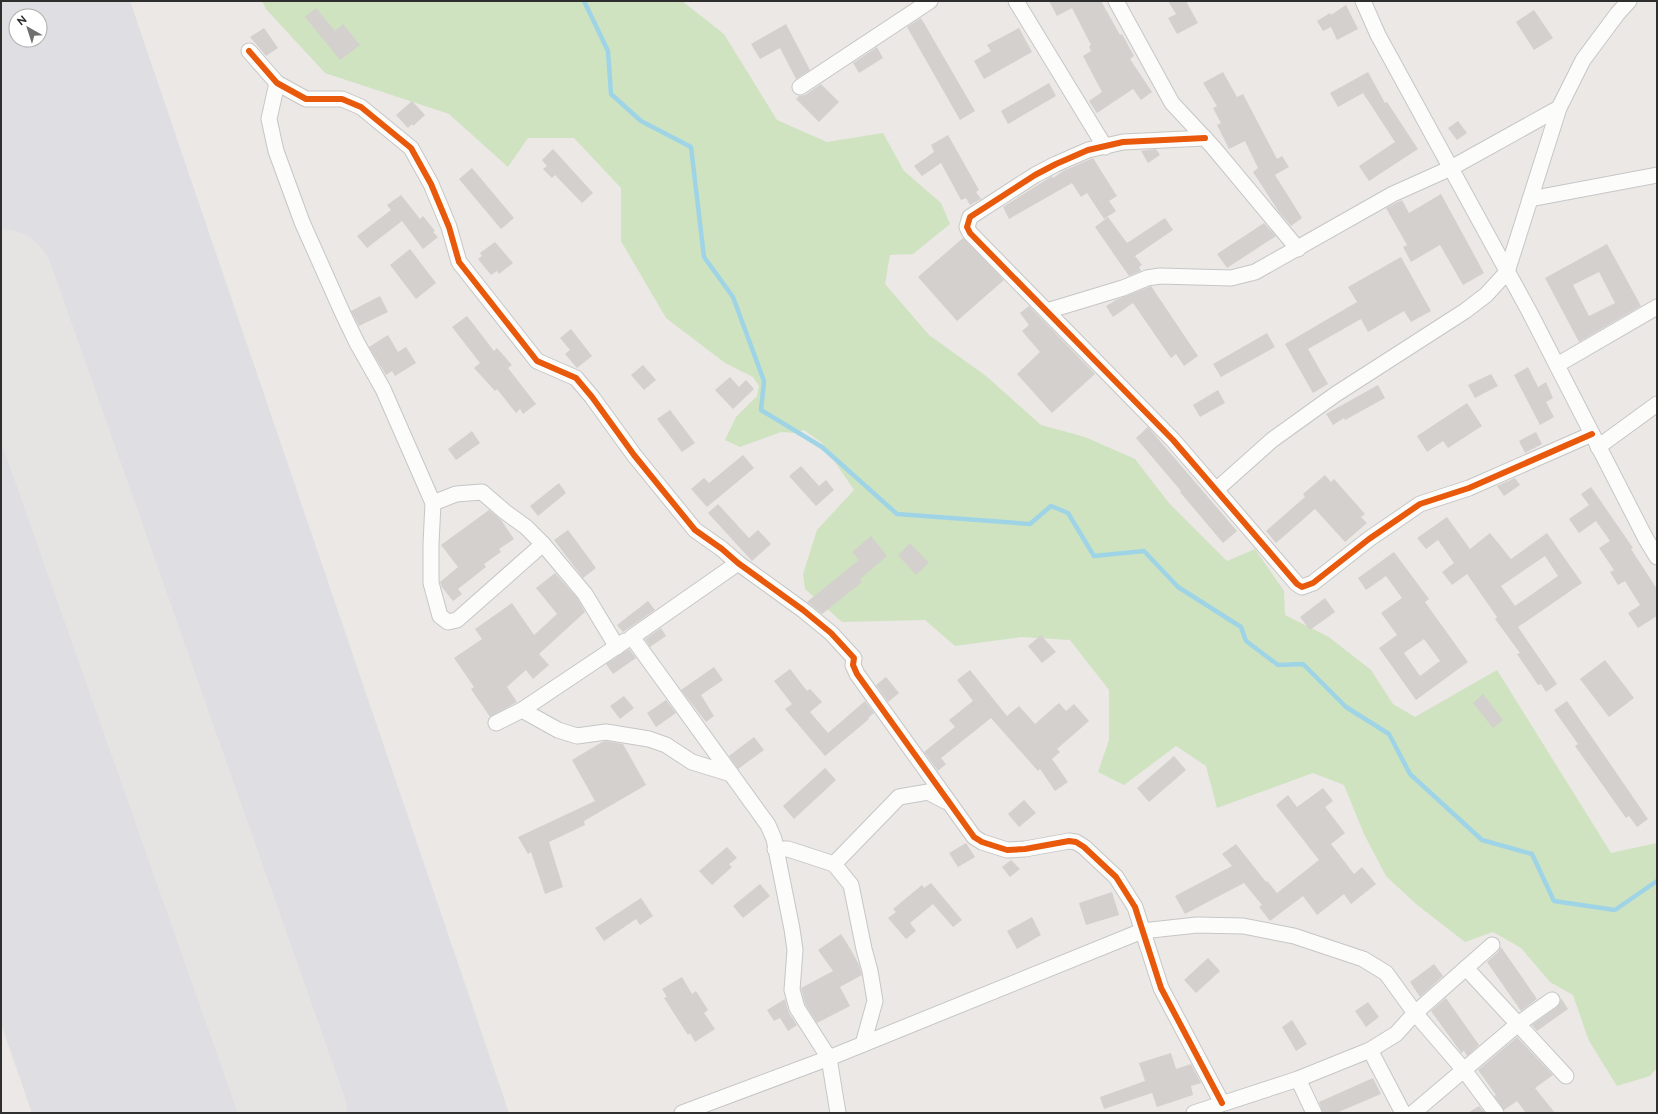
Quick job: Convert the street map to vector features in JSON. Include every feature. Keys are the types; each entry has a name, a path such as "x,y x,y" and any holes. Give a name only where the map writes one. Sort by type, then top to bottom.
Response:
{"street":[{"path":"800,86 930,1"},
{"path":"1016,1 1104,146"},
{"path":"1116,1 1172,103 1205,138 1298,250"},
{"path":"1364,1 1378,35 1508,272 1646,539 1657,556"},
{"path":"1216,490 1272,440 1336,394 1465,311 1486,295 1508,272 1559,108 1583,60 1618,13 1629,1"},
{"path":"249,51 277,83 306,99 342,99 361,107 411,148 431,184 449,227 459,262 537,361 576,378 592,397 634,455 695,530 803,610 831,633 854,658 853,665 857,674 974,837 992,846 1007,850 1024,849 1069,841 1076,842 1084,847 1116,877 1135,907 1161,988 1222,1103"},
{"path":"277,83 269,119 276,151 302,222 342,314 383,389 433,503 430,544 431,583 440,616 448,622 457,620 543,544"},
{"path":"1047,311 1123,288 1147,278 1160,276 1231,278 1256,272 1298,250 1393,194 1451,168 1559,108"},
{"path":"1205,138 1123,142 1088,150 1035,174 970,217 967,227 970,233 1173,440 1297,584 1302,587 1313,583 1369,539 1420,504 1469,488 1595,440 1657,404"},
{"path":"1530,199 1657,175"},
{"path":"1557,365 1657,307"},
{"path":"433,503 456,494 482,492 526,527 543,544 585,594 617,646"},
{"path":"496,723 522,710 632,637 738,563"},
{"path":"632,637 768,825 774,839 795,950 792,990 797,1008 829,1058 838,1113"},
{"path":"522,710 558,730 577,736 606,732 649,739 666,745 692,762 731,774"},
{"path":"834,864 899,797 928,792 950,804"},
{"path":"775,849 788,849 834,864 851,885 875,1001 864,1044"},
{"path":"682,1113 829,1058 1142,931 1197,925 1242,926 1294,936 1364,959 1386,973 1415,1013 1464,1070 1496,1113"},
{"path":"1194,1113 1298,1079 1370,1050 1396,1034 1415,1013 1492,945"},
{"path":"1466,968 1566,1076"},
{"path":"1412,1113 1518,1024 1552,1000"},
{"path":"1370,1050 1403,1113"},
{"path":"1298,1079 1314,1113"}],"shaded area":[{"path":"1,1 130,1 509,1113 32,1113 1,1024"}],"green space":[{"path":"262,1 682,1 724,34 777,120 827,142 883,133 904,171 941,203 950,224 913,254 890,255 885,284 929,335 986,376 1041,425 1085,437 1135,459 1169,503 1227,561 1255,549 1284,591 1285,615 1329,637 1371,670 1393,704 1415,717 1497,670 1611,853 1657,843 1657,1068 1650,1076 1617,1086 1589,1041 1573,995 1550,982 1521,948 1493,932 1465,942 1416,904 1386,876 1364,834 1344,785 1313,773 1217,808 1206,766 1176,746 1124,785 1098,772 1109,740 1109,690 1070,640 1021,637 955,646 925,620 842,622 805,589 803,574 817,530 854,490 822,443 804,430 794,433 781,432 740,447 725,440 736,417 757,396 759,386 753,377 725,363 666,318 621,241 621,188 574,138 528,138 508,167 449,114 325,73 266,9"}],"building":[{"path":"1049,1 1101,1 1120,35 1122,34 1134,56 1130,59 1152,92 1141,100 1133,89 1097,113 1089,101 1102,92 1083,56 1091,51 1089,46 1091,45 1072,8 1057,16"},
{"path":"1168,1 1186,1 1198,23 1177,34 1168,18 1176,14"},
{"path":"1346,5 1358,29 1337,40 1331,27 1323,31 1317,21 1330,13 1331,15"},
{"path":"316,8 335,31 343,24 360,45 340,60 305,17"},
{"path":"1534,10 1553,38 1534,50 1516,22"},
{"path":"921,18 975,111 960,120 907,27"},
{"path":"786,24 810,70 796,79 780,48 760,59 751,44"},
{"path":"264,28 278,48 266,56 250,37"},
{"path":"1019,28 1032,52 984,79 974,61 991,51 987,45"},
{"path":"877,47 883,58 859,73 853,63"},
{"path":"1223,72 1237,97 1243,94 1277,159 1282,156 1289,167 1275,175 1302,218 1291,226 1279,212 1253,172 1258,168 1245,141 1229,149 1217,125 1221,123 1213,108 1217,106 1203,83"},
{"path":"1368,72 1385,103 1387,102 1418,149 1369,181 1359,166 1395,142 1363,93 1338,107 1330,93"},
{"path":"1049,83 1056,96 1008,124 1001,111"},
{"path":"821,84 839,102 819,122 796,99 799,96 805,95"},
{"path":"412,101 425,115 413,126 412,124 408,128 396,115"},
{"path":"1458,121 1467,133 1457,140 1448,128"},
{"path":"948,135 979,190 976,192 981,199 970,205 966,198 961,200 941,163 922,176 914,166 934,152 931,145"},
{"path":"553,149 593,193 582,203 555,175 552,178 543,169 547,166 542,160"},
{"path":"1156,149 1160,155 1148,163 1141,151"},
{"path":"1093,158 1117,196 1109,201 1116,211 1104,219 1087,193 1081,197 1072,183 1009,219 1003,207 1052,176 1053,178 1063,171"},
{"path":"472,168 514,218 501,229 459,179"},
{"path":"1441,194 1484,273 1463,285 1440,245 1411,262 1403,247 1407,245 1386,208 1402,200 1409,213"},
{"path":"401,195 420,219 423,216 438,237 423,249 402,221 367,248 357,236 391,210 387,205"},
{"path":"1108,217 1127,243 1165,218 1173,230 1135,256 1142,265 1139,267 1141,271 1129,276 1095,227"},
{"path":"1264,223 1276,236 1227,268 1217,254"},
{"path":"963,238 1004,280 957,321 918,277"},
{"path":"495,242 513,263 499,274 497,271 491,275 478,259 482,256 480,253"},
{"path":"1607,244 1641,306 1579,342 1545,278","holes":["1599,272 1615,303 1589,316 1573,285"]},
{"path":"410,249 436,283 416,299 390,265"},
{"path":"1401,257 1431,311 1411,322 1404,311 1368,332 1361,319 1308,349 1328,384 1313,393 1285,344 1357,302 1348,287"},
{"path":"1151,286 1198,356 1184,366 1176,354 1171,358 1133,303 1113,317 1106,306 1116,300"},
{"path":"380,296 388,312 359,326 351,311"},
{"path":"1029,306 1095,374 1052,413 1017,374 1040,352 1022,331 1029,325 1020,313"},
{"path":"467,316 494,351 497,348 512,365 508,368 536,404 523,414 520,409 516,413 497,389 495,391 474,368 480,363 452,327"},
{"path":"571,329 592,356 577,368 565,354 570,350 560,338"},
{"path":"1267,333 1275,347 1221,377 1213,364"},
{"path":"388,335 398,352 406,347 416,363 395,376 392,371 386,375 369,347"},
{"path":"643,365 656,380 644,390 631,375"},
{"path":"1528,367 1538,387 1546,382 1553,398 1546,402 1554,417 1540,425 1514,375"},
{"path":"1491,374 1498,386 1475,398 1468,385"},
{"path":"730,377 739,387 746,380 754,389 733,409 715,390"},
{"path":"1378,385 1385,398 1333,425 1326,414"},
{"path":"1218,390 1225,403 1200,417 1193,405"},
{"path":"1467,403 1482,426 1448,448 1443,441 1427,452 1417,436"},
{"path":"670,410 695,443 682,452 657,419"},
{"path":"1148,427 1237,531 1223,543 1136,438"},
{"path":"472,431 480,443 456,460 448,449"},
{"path":"1536,432 1542,444 1525,453 1519,441"},
{"path":"743,455 754,468 707,507 691,489 704,478 709,483"},
{"path":"801,466 819,486 826,480 834,490 816,506 789,476"},
{"path":"1325,475 1331,482 1334,479 1365,514 1361,517 1367,523 1345,542 1315,509 1276,543 1266,531 1305,497 1303,494"},
{"path":"1515,478 1520,485 1504,496 1497,486"},
{"path":"559,483 566,493 538,516 530,506"},
{"path":"1591,487 1633,548 1631,549 1657,589 1657,616 1638,628 1628,613 1640,605 1625,581 1618,585 1610,572 1614,570 1599,548 1610,541 1596,521 1579,533 1569,519 1589,505 1581,494"},
{"path":"718,504 749,538 758,530 771,544 752,561 708,513"},
{"path":"489,510 501,520 514,539 499,549 501,552 484,564 486,567 458,589 462,594 453,601 440,582 458,567 441,545"},
{"path":"1447,517 1470,549 1490,533 1511,559 1547,533 1582,583 1518,627 1557,684 1546,692 1541,684 1538,685 1517,654 1520,653 1495,619 1497,617 1467,574 1452,585 1442,572 1454,563 1438,540 1426,549 1417,538","holes":["1545,556 1558,576 1515,606 1501,586"]},
{"path":"568,530 596,568 583,578 554,540"},
{"path":"871,536 887,556 860,579 862,582 822,614 807,602 859,560 852,552"},
{"path":"910,543 929,563 916,575 898,555"},
{"path":"1394,552 1429,599 1425,602 1468,662 1416,700 1379,648 1397,635 1381,613 1402,598 1386,576 1366,590 1358,578","holes":["1424,639 1440,661 1420,676 1404,653"]},
{"path":"555,573 578,599 585,612 539,654 549,665 533,679 526,670 507,687 517,702 490,717 471,689 474,687 454,658 482,639 475,629 512,603 534,635 557,614 536,588"},
{"path":"1325,598 1335,612 1310,630 1300,617"},
{"path":"648,601 655,610 623,632 617,625"},
{"path":"661,628 666,636 650,647 645,639"},
{"path":"1041,635 1056,652 1042,663 1028,646"},
{"path":"629,649 636,658 613,674 606,664"},
{"path":"1605,660 1634,698 1609,717 1580,679"},
{"path":"714,667 723,680 701,695 714,716 706,722 681,690"},
{"path":"790,669 807,691 810,689 822,702 810,712 828,733 865,701 874,713 868,718 869,719 825,756 785,709 792,704 774,681"},
{"path":"970,670 1007,716 1019,706 1035,724 1059,703 1066,711 1074,704 1089,721 1057,749 1060,752 1052,759 1068,782 1055,791 1040,769 1038,771 991,718 941,758 946,764 938,771 924,752 955,727 949,720 973,701 957,680"},
{"path":"886,677 899,693 888,702 876,685"},
{"path":"1483,694 1503,720 1493,728 1473,703"},
{"path":"624,696 634,708 620,719 610,706"},
{"path":"666,700 676,713 656,727 647,713"},
{"path":"1567,701 1648,819 1637,827 1629,816 1626,818 1575,746 1578,744 1554,710"},
{"path":"754,737 764,750 738,769 729,756"},
{"path":"606,741 623,744 646,785 584,821 585,825 549,842 563,887 545,894 531,852 528,854 518,837 595,801 572,760"},
{"path":"1174,756 1186,770 1149,802 1137,788"},
{"path":"825,768 836,780 794,819 783,806"},
{"path":"1323,788 1333,801 1325,807 1345,833 1331,844 1354,874 1362,867 1376,884 1351,904 1344,894 1317,915 1303,896 1270,921 1259,907 1262,905 1244,883 1185,914 1175,896 1232,866 1222,854 1236,844 1266,882 1267,881 1277,893 1319,860 1276,805 1288,795 1297,807"},
{"path":"1024,800 1036,813 1019,827 1008,814"},
{"path":"966,843 975,857 958,867 949,853"},
{"path":"727,847 737,858 729,864 732,867 712,885 699,871"},
{"path":"1011,860 1020,869 1010,877 1002,867"},
{"path":"931,883 962,920 953,927 933,904 910,923 916,931 906,939 888,918 896,912 893,909 922,885 924,888"},
{"path":"760,884 770,896 743,918 733,906"},
{"path":"1112,892 1119,915 1086,925 1079,903"},
{"path":"641,898 653,916 640,925 636,919 604,941 595,928"},
{"path":"1032,917 1041,935 1017,949 1007,931"},
{"path":"841,934 859,965 862,975 840,987 850,1006 817,1023 805,1004 801,988 833,971 818,950"},
{"path":"1501,947 1537,999 1521,1011 1487,962 1498,952"},
{"path":"1208,958 1220,971 1196,993 1184,980"},
{"path":"1434,964 1443,976 1420,997 1410,982"},
{"path":"682,977 692,994 696,991 708,1010 704,1013 715,1029 695,1042 690,1033 688,1035 664,998 667,997 662,989"},
{"path":"1446,998 1479,1045 1467,1056 1464,1051 1461,1053 1431,1011"},
{"path":"1561,998 1568,1009 1537,1031 1532,1025 1557,1007"},
{"path":"785,999 789,1013 797,1025 788,1031 780,1018 774,1021 767,1010"},
{"path":"1368,1002 1379,1017 1366,1027 1355,1011"},
{"path":"1292,1020 1307,1044 1296,1051 1282,1027"},
{"path":"1517,1037 1553,1075 1535,1088 1555,1113 1526,1113 1517,1101 1504,1110 1494,1096 1496,1095 1478,1070"},
{"path":"1171,1053 1176,1069 1191,1064 1201,1083 1191,1086 1193,1095 1157,1107 1152,1093 1104,1109 1100,1097 1145,1081 1139,1063"},
{"path":"1373,1078 1381,1094 1336,1113 1323,1113 1319,1102"},
{"path":"1479,1106 1485,1113 1468,1113"}],"waterway":[{"path":"584,1 608,51 611,94 641,121 691,147 704,257 733,297 764,381 761,410 822,447 897,514 1030,524 1051,506 1068,513 1094,556 1144,551 1178,587 1241,627 1246,641 1278,665 1303,664 1346,707 1389,734 1410,774 1482,840 1532,854 1554,901 1615,910 1657,881"}],"runway":[{"path":"1,282 294,1113"}],"cycle path":[{"path":"249,51 277,83 306,99 342,99 361,107 411,148 431,184 449,227 459,262 537,361 576,378 592,397 634,455 695,530 803,610 831,633 854,658 853,665 857,674 974,837 982,842 1007,850 1025,849 1069,841 1076,842 1084,847 1116,877 1135,907 1161,988 1222,1103"},
{"path":"1205,138 1123,142 1088,150 1035,175 970,217 967,227 970,233 1173,440 1297,584 1302,587 1313,583 1369,539 1420,504 1469,488 1592,434"}]}
